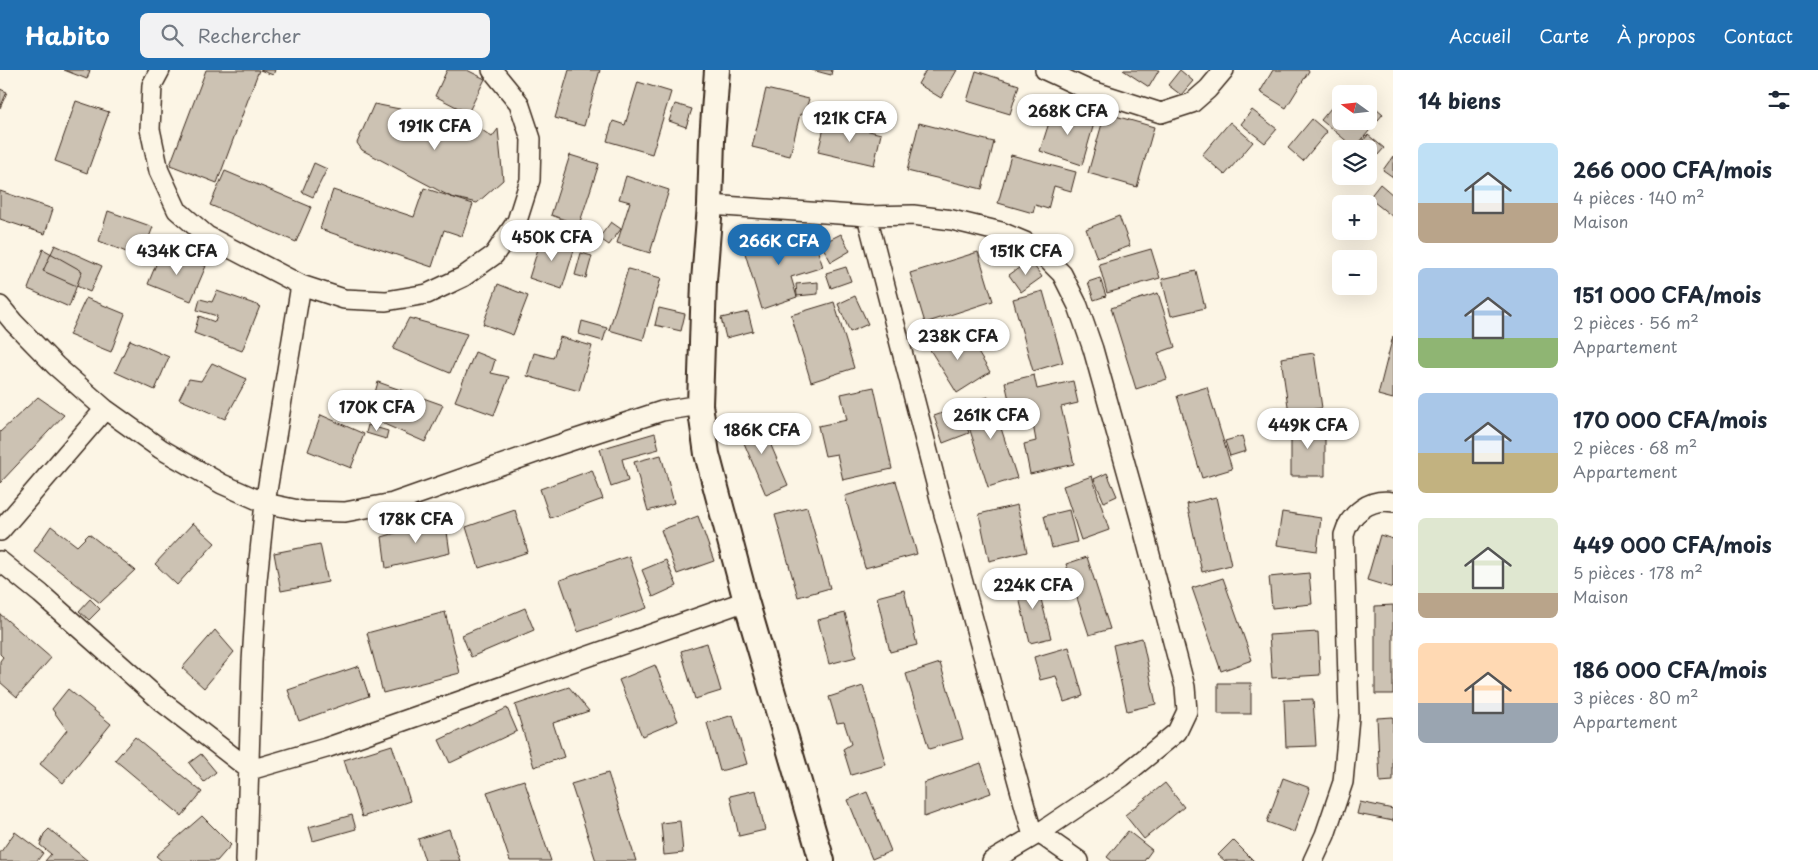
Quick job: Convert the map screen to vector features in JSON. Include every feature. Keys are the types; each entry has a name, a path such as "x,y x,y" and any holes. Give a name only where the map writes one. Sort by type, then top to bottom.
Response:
{"street":[{"path":"160,70 152,85 150,128 159,171 177,210 208,236 301,285 344,299 386,301 427,294 463,276 494,255 517,221 530,180 531,140 519,103 492,70"},
{"path":"717,70 704,290 700,405 708,454 746,600 822,861"},
{"path":"1045,70 1086,89 1161,113 1192,103 1208,89 1224,70"},
{"path":"710,205 867,216 913,215 942,219 1001,232 1025,242 1038,251 1062,274 1078,306 1093,349 1140,517 1185,687 1187,711 1177,732 1122,776 992,861"},
{"path":"867,216 944,514 1036,834 1079,861"},
{"path":"246,861 252,662 257,580 265,503 301,285"},
{"path":"0,306 56,366 105,409 161,449 222,484 265,503 303,511 345,512 393,503 552,447 662,411 700,405"},
{"path":"0,531 105,409"},
{"path":"1313,861 1326,834 1343,782 1349,717 1344,535 1347,524 1366,505 1377,502 1393,502"},
{"path":"0,561 41,594 161,701 250,770"},
{"path":"250,770 326,748 746,600"}],"building":[{"path":"64,70 90,70 87,79"},
{"path":"206,70 259,70 217,183 170,165"},
{"path":"260,70 275,70 273,75"},
{"path":"447,70 467,70 485,79 468,113 435,96"},
{"path":"569,70 600,70 584,126 555,118"},
{"path":"812,70 832,70 831,75"},
{"path":"926,70 957,70 941,98 918,84"},
{"path":"1123,70 1159,70 1149,87"},
{"path":"1180,70 1193,81 1181,95 1168,85"},
{"path":"1273,70 1309,71 1286,108 1260,92"},
{"path":"976,71 1019,85 1010,114 967,101"},
{"path":"638,82 671,92 652,154 607,141 613,121 625,125"},
{"path":"0,89 7,92 0,108"},
{"path":"766,89 809,99 804,115 800,114 790,156 752,147"},
{"path":"76,101 109,112 87,173 55,161"},
{"path":"374,104 472,123 492,137 498,129 503,180 477,203 451,197 362,150 357,143"},
{"path":"675,104 692,109 686,127 669,121"},
{"path":"1054,107 1095,120 1082,165 1040,151"},
{"path":"1332,107 1332,129 1321,120"},
{"path":"1252,110 1277,129 1265,143 1241,124"},
{"path":"1378,110 1383,114 1378,120"},
{"path":"1105,113 1154,127 1137,187 1088,173"},
{"path":"1312,119 1327,132 1303,161 1288,148"},
{"path":"826,120 881,134 874,165 818,152"},
{"path":"1230,122 1253,142 1225,175 1202,155"},
{"path":"919,123 994,142 982,189 907,171"},
{"path":"1333,130 1370,130 1362,140 1345,140"},
{"path":"1368,135 1374,140 1364,140"},
{"path":"1377,142 1384,148 1377,156"},
{"path":"570,155 599,164 579,225 551,215"},
{"path":"1011,155 1076,172 1071,191 1054,186 1048,209 1035,205 1033,213 998,203"},
{"path":"1393,156 1393,177 1383,170"},
{"path":"314,163 327,169 313,197 302,192"},
{"path":"225,171 311,207 296,242 210,205"},
{"path":"626,176 669,190 650,253 617,243 630,202 619,199"},
{"path":"1380,184 1393,195 1393,217 1377,204 1377,195 1371,195"},
{"path":"424,188 473,204 462,236 444,230 432,267 320,229 333,190 414,217"},
{"path":"0,191 53,209 45,234 0,219"},
{"path":"108,211 153,227 141,258 99,241"},
{"path":"1119,216 1130,246 1097,258 1086,229"},
{"path":"611,222 621,229 609,245 599,238"},
{"path":"770,231 776,249 813,237 823,267 791,277 797,297 762,309 741,240"},
{"path":"841,234 850,251 831,262 821,244"},
{"path":"542,236 575,247 562,289 529,278"},
{"path":"55,245 102,266 90,292 43,271"},
{"path":"43,249 82,271 69,307 28,289"},
{"path":"1151,249 1160,278 1107,293 1099,264"},
{"path":"161,252 206,266 191,301 148,284"},
{"path":"978,252 993,301 925,323 910,273"},
{"path":"581,253 592,256 586,278 575,275"},
{"path":"1030,260 1042,277 1021,292 1009,275"},
{"path":"846,267 851,281 831,288 826,273"},
{"path":"628,269 661,278 643,340 609,330"},
{"path":"1196,271 1205,308 1171,316 1162,279"},
{"path":"1100,278 1106,296 1094,300 1088,282"},
{"path":"818,282 818,294 797,296 796,284"},
{"path":"498,284 528,296 513,335 483,324"},
{"path":"217,291 260,306 242,351 194,333 199,316 215,322 217,316 197,310 200,299 212,302"},
{"path":"1043,291 1063,362 1033,371 1013,299"},
{"path":"1158,293 1175,347 1158,353 1167,379 1136,389 1111,308"},
{"path":"855,296 868,324 850,332 838,304"},
{"path":"86,298 125,314 111,352 69,335"},
{"path":"834,302 854,368 811,382 791,315"},
{"path":"659,308 685,314 681,331 655,325"},
{"path":"748,312 753,331 726,338 721,318"},
{"path":"409,318 467,334 450,373 393,349"},
{"path":"582,321 607,328 603,341 579,334"},
{"path":"954,329 964,346 971,341 990,372 957,393 927,345"},
{"path":"1393,336 1393,399 1378,395"},
{"path":"560,337 592,346 579,391 527,376 534,353 553,358"},
{"path":"130,340 169,357 155,390 115,372"},
{"path":"475,352 495,360 491,373 509,377 494,415 455,401"},
{"path":"1314,353 1322,408 1289,413 1281,358"},
{"path":"212,363 247,379 225,419 179,399 189,379 201,381"},
{"path":"1034,375 1037,389 1073,381 1078,403 1061,407 1074,464 1030,474 1024,444 1036,441 1032,419 1014,422 1005,382"},
{"path":"378,382 443,405 425,442 368,417"},
{"path":"874,387 892,469 843,480 837,454 825,456 818,426 847,420 841,394"},
{"path":"1207,387 1232,469 1202,478 1177,396"},
{"path":"38,397 64,415 0,483 0,432"},
{"path":"988,397 992,411 1008,406 1013,420 1000,425 1017,478 988,487 962,405"},
{"path":"960,407 969,433 943,443 934,416"},
{"path":"321,415 364,434 351,468 308,451"},
{"path":"758,415 788,485 766,495 736,424"},
{"path":"368,425 388,431 386,439 366,433"},
{"path":"1291,425 1325,425 1325,476 1291,476"},
{"path":"655,433 659,449 622,459 628,481 611,487 600,449"},
{"path":"1242,436 1246,451 1230,456 1225,441"},
{"path":"661,455 674,503 648,511 634,462"},
{"path":"592,470 603,499 550,518 540,489"},
{"path":"1107,473 1117,496 1104,502 1094,479"},
{"path":"1092,476 1109,530 1081,540 1063,486"},
{"path":"896,481 917,554 865,568 845,496"},
{"path":"1216,497 1231,565 1202,572 1187,504"},
{"path":"1017,505 1027,552 989,561 979,514"},
{"path":"807,507 830,588 798,597 775,515"},
{"path":"515,510 528,552 479,568 466,527"},
{"path":"1069,510 1077,542 1052,548 1044,516"},
{"path":"1282,512 1321,518 1317,551 1277,545"},
{"path":"698,516 714,561 677,574 661,530"},
{"path":"445,518 450,553 386,568 382,537"},
{"path":"193,523 215,543 177,585 155,564"},
{"path":"51,526 77,546 89,534 135,570 100,603 34,551"},
{"path":"1380,535 1393,539 1393,588 1367,580"},
{"path":"320,544 328,582 281,591 274,553"},
{"path":"629,556 647,608 578,632 560,580"},
{"path":"1087,557 1110,629 1089,635 1066,564"},
{"path":"666,560 677,586 653,597 642,570"},
{"path":"1309,573 1312,604 1272,608 1269,577"},
{"path":"1035,576 1051,638 1030,643 1015,581"},
{"path":"1223,578 1252,660 1221,671 1192,588"},
{"path":"904,590 917,645 890,652 877,597"},
{"path":"90,599 100,609 89,620 79,611"},
{"path":"1393,605 1393,694 1375,694 1375,606"},
{"path":"525,608 534,630 471,657 462,635"},
{"path":"445,612 460,673 383,693 367,633"},
{"path":"845,613 856,657 829,664 818,620"},
{"path":"0,614 51,658 17,697 0,682 0,661 3,657 0,654"},
{"path":"215,630 234,652 204,688 182,668"},
{"path":"1318,632 1320,675 1272,678 1269,635"},
{"path":"1142,638 1156,704 1127,711 1113,645"},
{"path":"707,643 721,691 695,699 681,651"},
{"path":"1069,647 1083,696 1064,702 1056,676 1040,680 1034,657"},
{"path":"940,663 963,739 929,749 906,674"},
{"path":"655,665 678,721 642,736 619,680"},
{"path":"359,666 369,696 299,721 288,690"},
{"path":"1218,683 1251,683 1251,714 1218,714"},
{"path":"863,686 886,765 851,775 843,749 851,744 844,722 837,723 829,697"},
{"path":"569,687 589,711 553,723 564,757 534,767 515,705"},
{"path":"68,689 111,724 63,783 40,764 67,730 52,709"},
{"path":"1313,699 1316,746 1286,747 1284,700"},
{"path":"507,708 517,731 450,763 439,740"},
{"path":"733,715 747,764 720,771 707,723"},
{"path":"1393,717 1393,781 1380,782 1377,718"},
{"path":"135,737 202,792 182,816 115,760"},
{"path":"392,745 410,801 362,817 344,760"},
{"path":"201,754 216,772 204,782 189,763"},
{"path":"981,763 991,793 924,817 924,783"},
{"path":"608,773 636,861 596,861 571,784"},
{"path":"1283,778 1310,788 1294,832 1267,822"},
{"path":"524,780 551,861 510,861 487,792"},
{"path":"1165,783 1184,807 1144,839 1125,815"},
{"path":"756,790 765,830 739,836 730,796"},
{"path":"867,792 891,851 872,859 848,800"},
{"path":"1360,802 1393,809 1393,821 1357,814"},
{"path":"352,815 356,829 313,841 309,827"},
{"path":"202,816 231,845 217,861 162,861 156,856"},
{"path":"680,821 683,853 664,855 661,823"},
{"path":"49,829 88,861 45,861 51,854 40,845 44,834"},
{"path":"449,829 460,861 425,861 418,839"},
{"path":"1128,831 1152,850 1144,861 1112,861 1107,857"},
{"path":"15,832 43,853 37,861 0,861 0,853"},
{"path":"1233,840 1254,861 1225,861 1218,855"}]}
